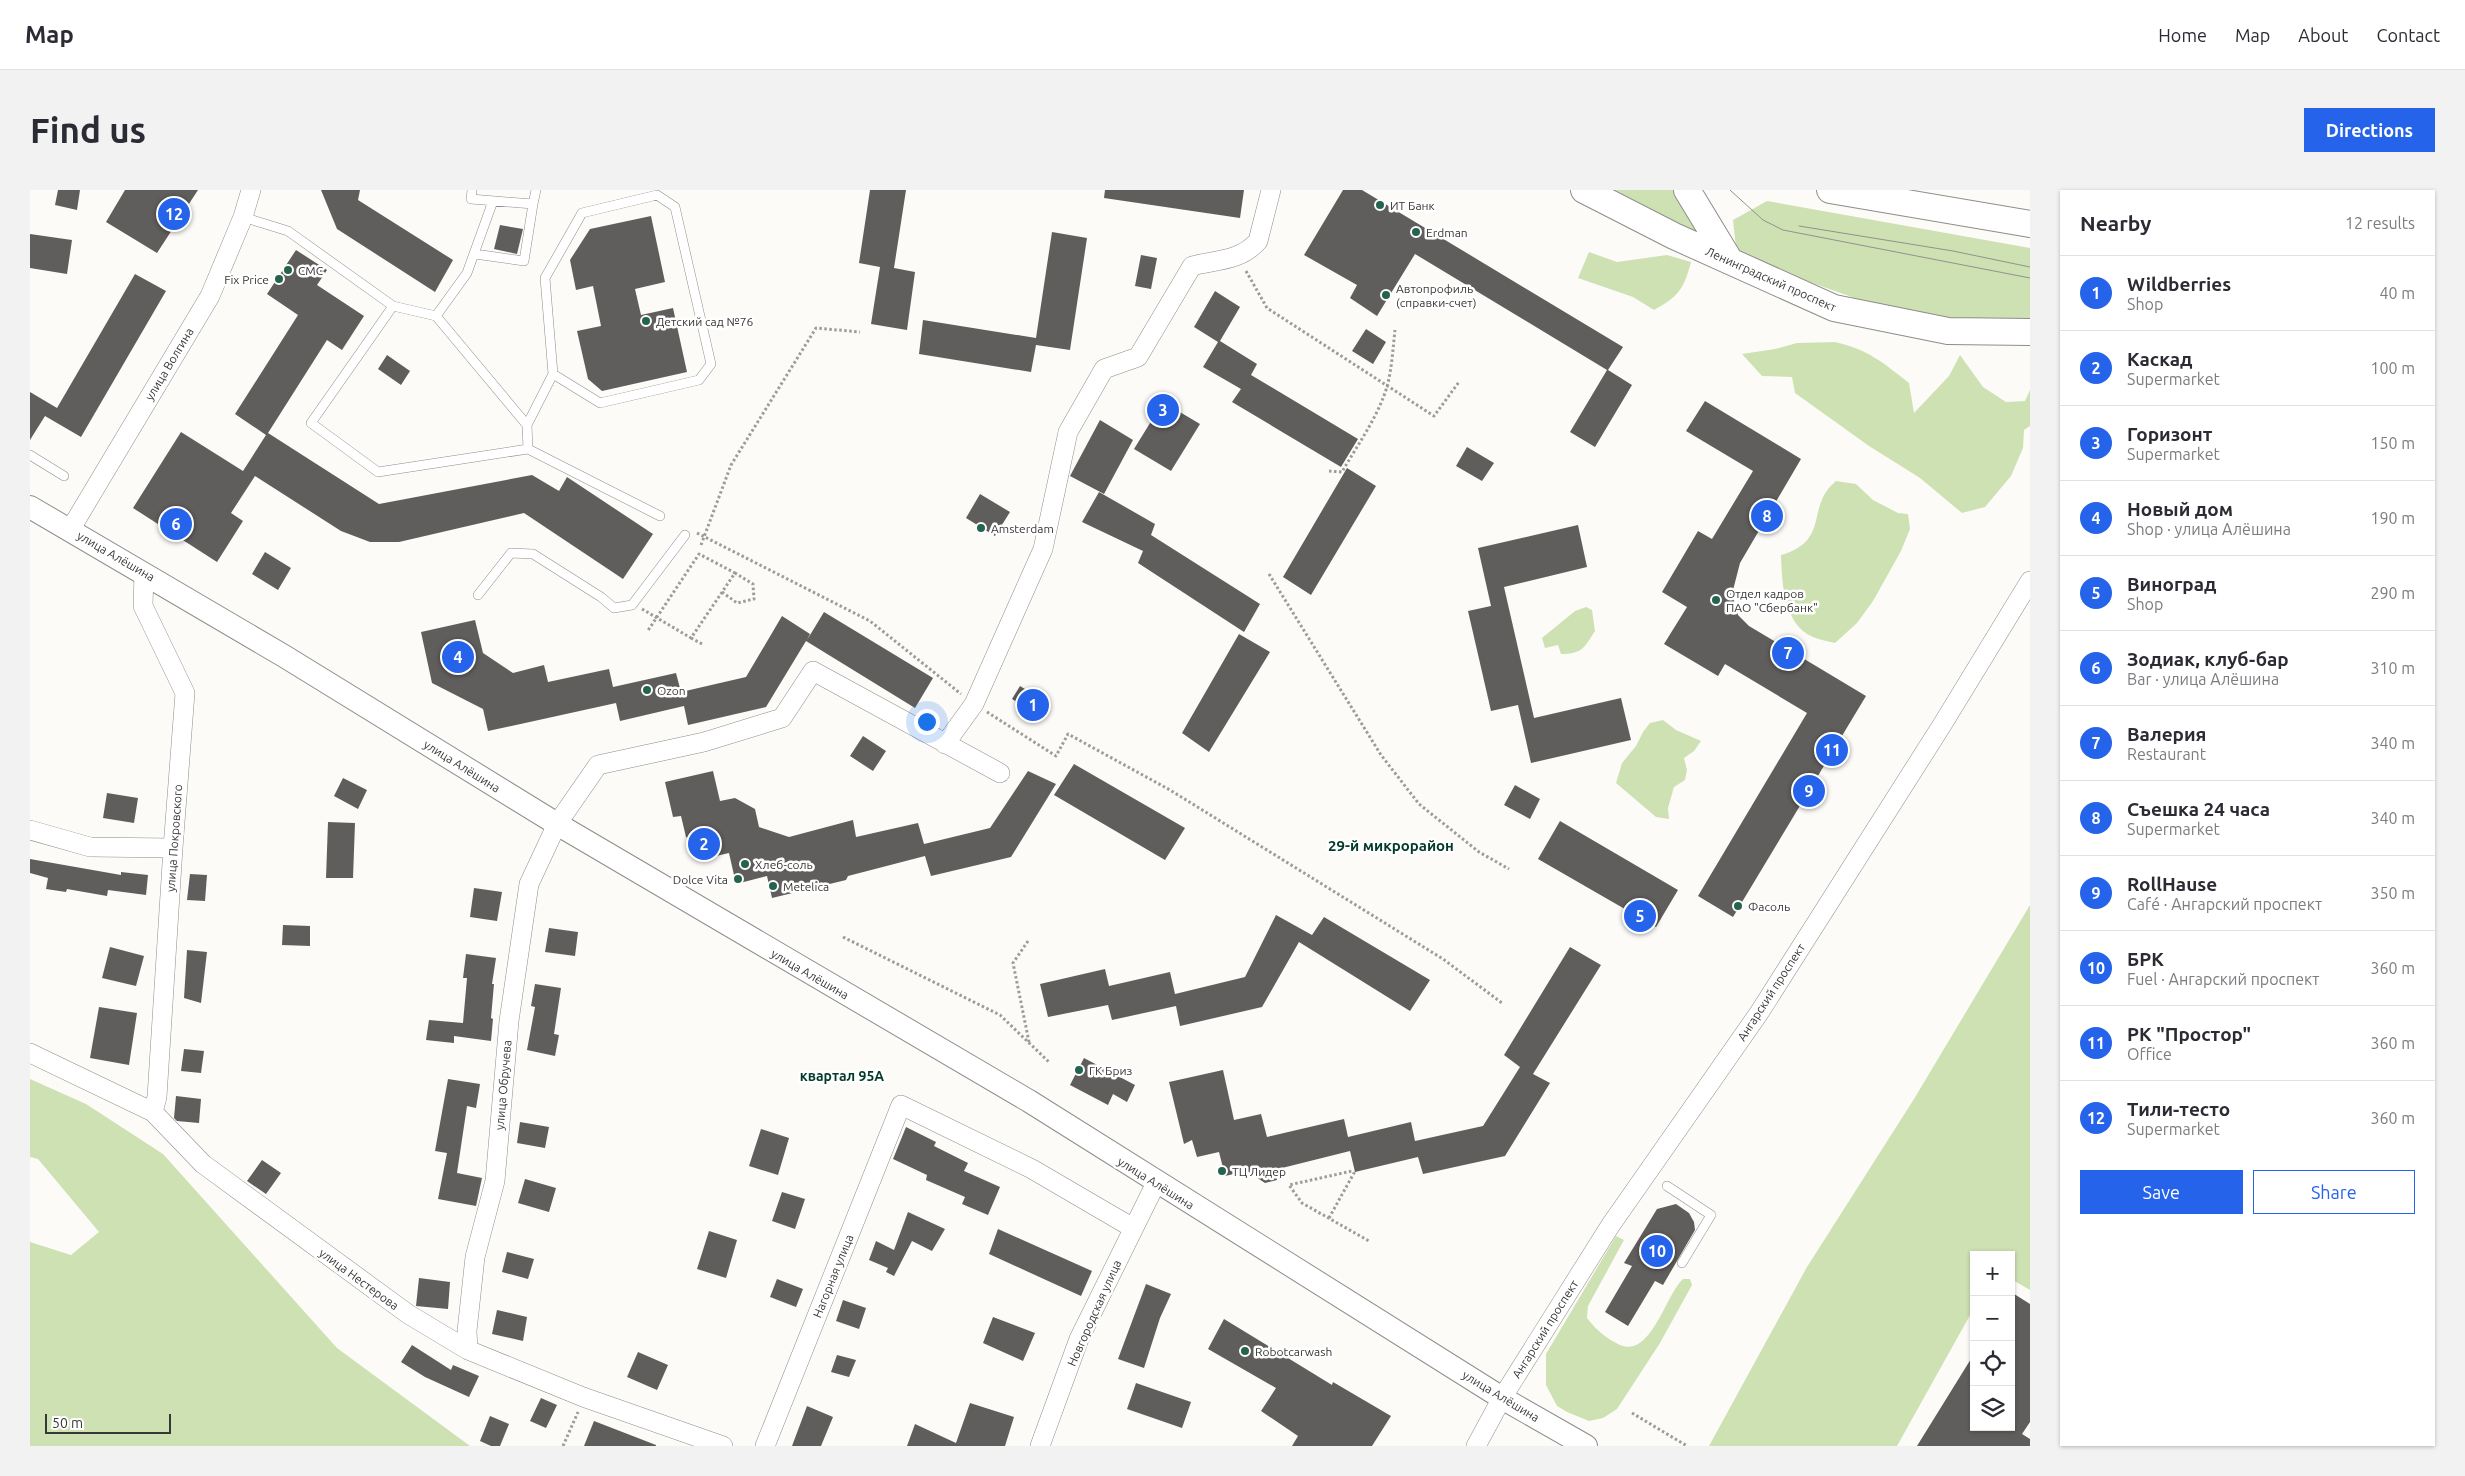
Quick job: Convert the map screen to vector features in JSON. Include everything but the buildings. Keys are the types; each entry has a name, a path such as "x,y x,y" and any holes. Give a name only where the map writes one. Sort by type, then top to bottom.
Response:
{"main road":[{"name":"Ленинградский проспект","path":"1584,190 1674,236 1834,308 1948,331 2030,332"},
{"path":"1687,190 1730,261"},
{"path":"1830,190 2030,224"}],"street":[{"name":"улица Волгина","path":"70,530 210,296 243,217 251,190"},
{"path":"1000,773 945,744 974,704 1044,549 1068,432 1104,370 1138,357 1192,266 1238,257 1258,241 1271,190"},
{"name":"улица Алёшина","path":"30,507 284,656 557,824 1029,1102 1156,1183 1578,1444"},
{"name":"улица Покровского","path":"144,573 143,606 185,693 157,1097 153,1112"},
{"name":"Ангарский проспект","path":"1476,1446 1502,1398 1610,1226 1759,1013 1942,725 2030,581"},
{"name":"улица Обручева","path":"468,1350 474,1258 494,1181 509,1021 529,884 557,824 598,765 704,742 782,718 812,671 945,744"},
{"path":"30,830 90,847 173,848"},
{"name":"улица Нестерова","path":"30,1054 153,1112 202,1164 408,1314 468,1350 583,1398 722,1446"},
{"name":"Нагорная улица","path":"764,1446 901,1105 1032,1169 1133,1228"},
{"name":"Новгородская улица","path":"1040,1446 1079,1338 1156,1183"}],"lane":[{"path":"472,190 471,199 533,204"},
{"path":"475,254 524,261 536,190"},
{"path":"528,449 527,425 553,374 545,278 582,213 657,195 675,207 710,364 699,380 600,403 553,374"},
{"path":"436,316 467,273 493,201"},
{"path":"243,217 288,231 393,306 436,316 527,425"},
{"path":"393,306 311,423 378,472 528,449 660,516"},
{"path":"30,455 64,476"},
{"path":"478,595 511,554 533,554 602,597 614,608 632,605 688,532"},
{"path":"1667,1186 1711,1215 1682,1263"}],"path":[{"path":"1238,257 1268,308 1388,384 1434,416 1459,382"},
{"path":"701,545 731,466 816,328 860,332"},
{"path":"1329,471 1342,472 1380,404 1388,384 1395,330"},
{"path":"688,532 704,536 870,621 974,704 1056,756 1068,734 1170,790 1443,959 1502,1003"},
{"path":"647,632 699,554 735,572 753,584 754,600 737,603 722,592"},
{"path":"691,638 735,572"},
{"path":"1269,574 1381,755 1419,804 1479,852 1509,869"},
{"path":"639,608 704,645"},
{"path":"843,937 1000,1015 1050,1063"},
{"path":"1028,941 1014,963 1030,1044"},
{"path":"1329,1218 1354,1173 1352,1171 1289,1185 1302,1203 1369,1241"},
{"path":"563,1446 583,1398"},
{"path":"1632,1413 1687,1446"}],"green space":[{"path":"1605,190 1675,190 1708,242"},
{"path":"1767,201 2030,248 2030,323 1974,322 1863,301 1737,256 1733,220"},
{"path":"1589,252 1617,262 1667,255 1691,262 1683,286 1669,301 1654,310 1633,297 1578,278"},
{"path":"1835,342 1866,353 1883,363 1909,383 1914,413 1949,376 1960,355 1983,387 2006,402 2025,401 2030,390 2030,426 2024,430 2023,448 2011,476 1985,507 1962,513 1920,478 1869,446 1795,393 1792,377 1762,376 1742,354 1775,349 1797,343"},
{"path":"1836,481 1856,484 1873,500 1898,513 1908,514 1910,529 1901,551 1873,601 1857,623 1835,643 1813,637 1795,623 1786,602 1781,555 1796,549 1806,541 1816,522 1821,501"},
{"path":"1586,607 1592,610 1595,631 1582,649 1574,653 1561,654 1558,645 1545,648 1542,638 1575,611"},
{"path":"1663,720 1676,730 1701,741 1694,751 1684,758 1687,770 1685,780 1674,787 1668,808 1669,819 1656,817 1616,783 1622,763 1636,746 1643,732 1650,723"},
{"path":"2030,905 2030,1290 2015,1281 2015,1251 1970,1251 1970,1315 1897,1446 1709,1446 1807,1267 1914,1099"},
{"path":"30,1079 86,1104 163,1154 337,1348 470,1446 30,1446 30,1242 71,1255 99,1232 38,1159 30,1157"},
{"path":"1616,1236 1624,1240 1588,1306 1587,1318 1611,1340 1620,1345 1631,1347 1640,1343 1649,1334 1676,1287 1683,1279 1690,1279 1692,1285 1660,1343 1617,1409 1603,1418 1589,1421 1557,1406 1546,1385 1546,1354"}],"tram line":[{"path":"1730,190 1763,220 1783,230 2030,278"},
{"path":"1799,226 1953,251 2030,267"}],"place":[{"name":"ИТ Банк","path":"1380,205"},
{"name":"Тили-тесто","path":"174,214"},
{"name":"Erdman","path":"1416,232"},
{"name":"СМС","path":"288,270"},
{"name":"Fix Price","path":"279,279"},
{"name":"Автопрофиль (справки-счет)","path":"1386,295"},
{"name":"Детский сад №76","path":"646,321"},
{"name":"Горизонт","path":"1163,410"},
{"name":"Съешка 24 часа","path":"1767,516"},
{"name":"Зодиак, клуб-бар","path":"176,524"},
{"name":"Amsterdam","path":"981,528"},
{"name":"Отдел кадров ПАО \"Сбербанк\"","path":"1716,600"},
{"name":"Валерия","path":"1788,653"},
{"name":"Новый дом","path":"458,657"},
{"name":"Ozon","path":"647,690"},
{"name":"Wildberries","path":"1033,705"},
{"name":"РК \"Простор\"","path":"1832,750"},
{"name":"RollHause","path":"1809,791"},
{"name":"Каскад","path":"704,844"},
{"name":"Хлеб-соль","path":"745,864"},
{"name":"Dolce Vita","path":"738,879"},
{"name":"Metelica","path":"773,886"},
{"name":"Фасоль","path":"1738,906"},
{"name":"Виноград","path":"1640,916"},
{"name":"ГК Бриз","path":"1079,1070"},
{"name":"ТЦ Лидер","path":"1222,1171"},
{"name":"БРК","path":"1657,1251"},
{"name":"Robotcarwash","path":"1245,1351"}],"district":[{"name":"29-й микрорайон","path":"1391,845"},
{"name":"квартал 95А","path":"842,1076"}]}
